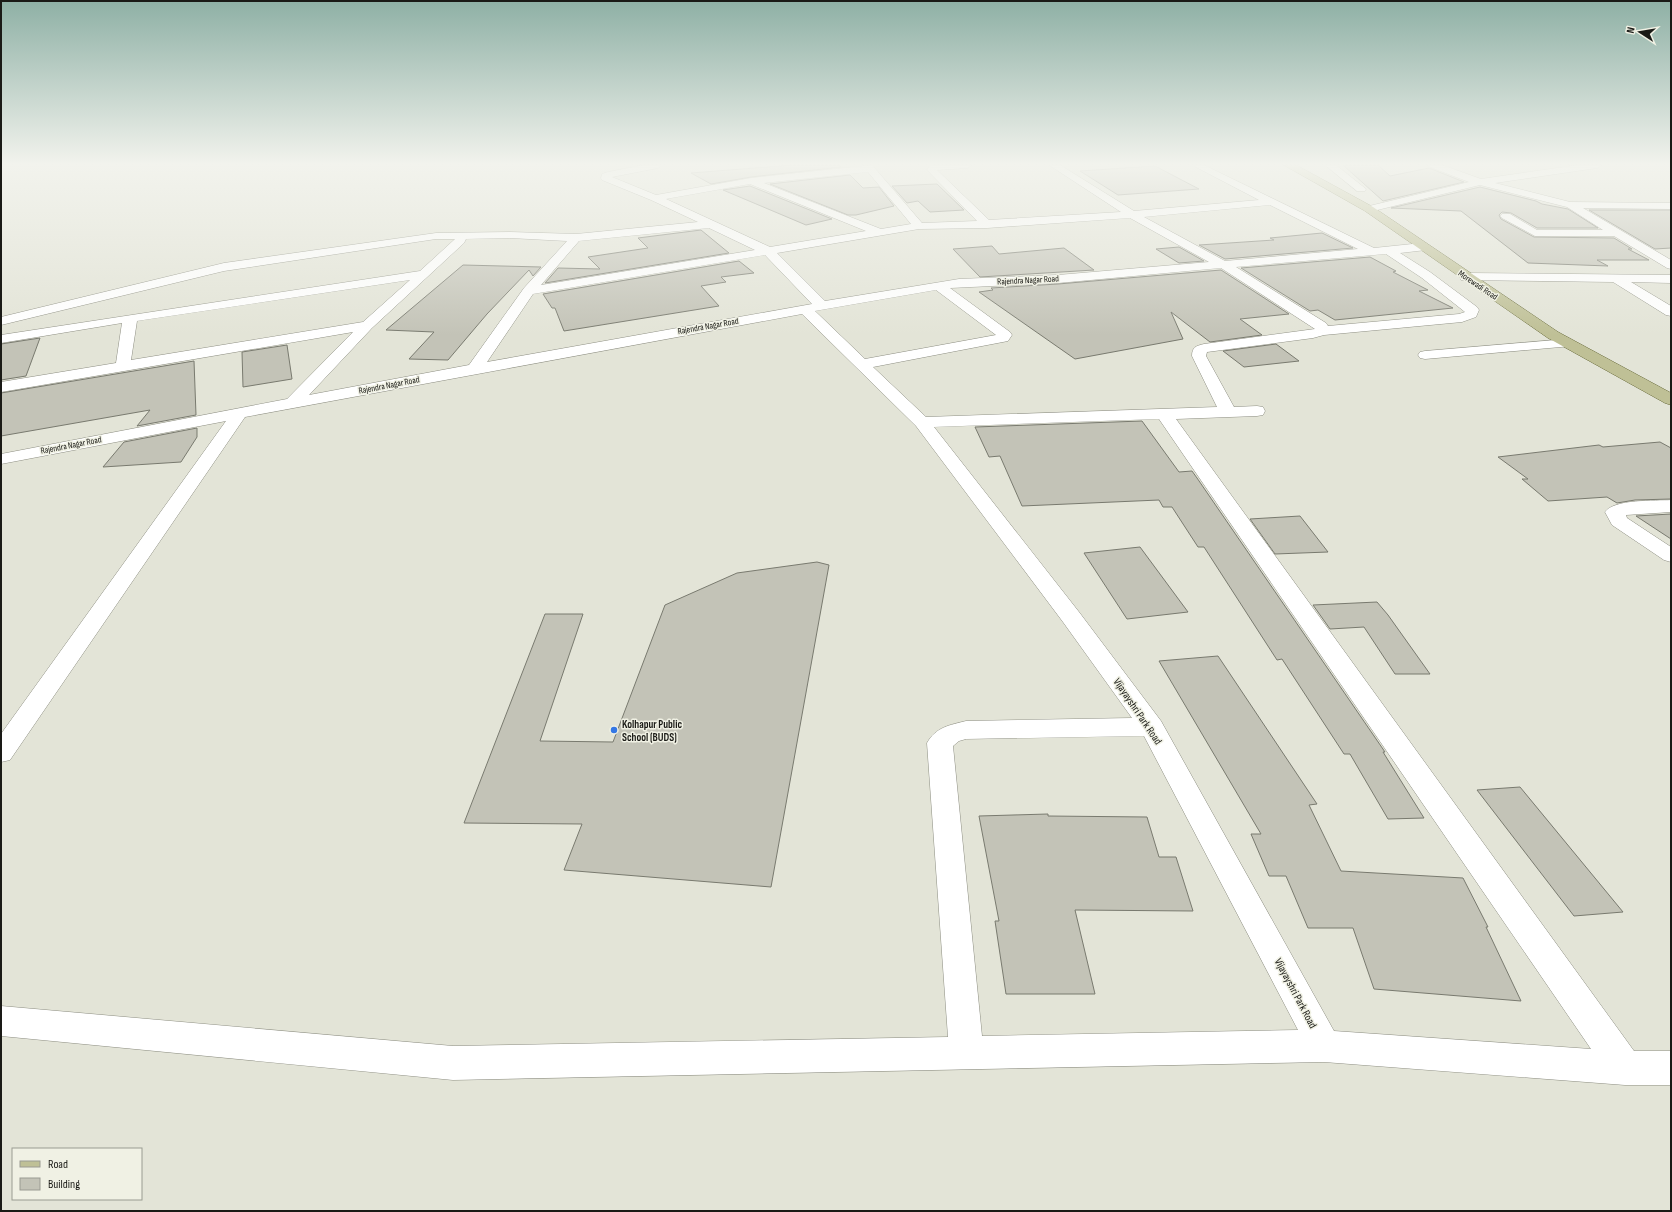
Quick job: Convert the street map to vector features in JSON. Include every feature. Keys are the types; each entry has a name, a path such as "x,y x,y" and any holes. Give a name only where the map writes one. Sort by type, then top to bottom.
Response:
{"main road":[{"name":"Morewadi Road","path":"1387,222 1466,277 1567,343 1671,400"}],"street":[{"path":"706,222 768,251"},
{"path":"852,222 878,232"},
{"path":"915,222 919,226"},
{"path":"983,222 986,225"},
{"path":"529,291 919,226 986,225 1037,222"},
{"path":"1145,222 1224,265 1321,326 1323,331"},
{"path":"1311,222 1371,251"},
{"path":"1515,222 1535,233 1617,233"},
{"path":"1597,222 1671,265"},
{"path":"1,320 224,267 436,236 461,237 510,235 576,238 711,224"},
{"path":"292,403 367,325 460,241 461,237"},
{"path":"474,369 529,291 576,238"},
{"name":"Rajendra Nagar Road","path":"1,459 240,412 814,307 938,286 959,283 1058,279 1422,247"},
{"path":"1228,412 1199,356 1199,350 1204,348 1313,334 1323,331 1462,318 1471,314 1472,310 1426,275 1388,250"},
{"name":"Vijayayshri Park Road","path":"768,251 863,364 922,422 1152,727 1324,1046"},
{"path":"1,339 422,274"},
{"path":"1466,277 1671,279"},
{"path":"1614,278 1671,312"},
{"path":"863,364 1003,338 1005,335 938,286"},
{"path":"123,366 130,318"},
{"path":"1,387 367,325"},
{"path":"1425,355 1567,343"},
{"path":"922,422 1257,411"},
{"path":"1,753 240,412"},
{"path":"1164,414 1625,1068"},
{"path":"1671,506 1622,509 1615,512 1619,521 1671,556"},
{"path":"966,1053 940,743 950,734 966,730 1152,727"},
{"path":"1,1021 453,1063 1324,1046 1625,1068 1671,1068"}],"building":[{"path":"798,222 821,222 806,225"},
{"path":"1475,222 1506,222 1534,237 1614,238 1632,249 1628,249 1649,260 1597,260 1608,266 1528,263"},
{"path":"1526,222 1588,222 1598,228 1537,228"},
{"path":"1609,222 1671,222 1671,248 1655,249"},
{"path":"701,230 729,253 545,283 558,268 600,269 588,257 648,248 638,238"},
{"path":"1322,233 1353,248 1225,259 1199,245 1274,240 1270,238"},
{"path":"992,246 999,254 1064,248 1094,270 980,277 953,249"},
{"path":"1179,247 1204,261 1179,263 1156,249"},
{"path":"1370,257 1396,271 1393,272 1428,290 1419,291 1453,308 1335,320 1318,310 1310,311 1241,268"},
{"path":"739,261 754,273 721,277 726,282 701,286 719,306 564,331 555,308 552,308 543,294"},
{"path":"463,265 541,267 533,276 529,270 487,314 448,360 409,359 434,332 386,330"},
{"path":"1221,270 1289,314 1240,319 1262,335 1210,342 1171,312 1183,339 1075,359 979,292 993,290 991,288 1058,284"},
{"path":"40,338 26,376 1,380 1,344"},
{"path":"1276,344 1299,361 1244,367 1223,351"},
{"path":"287,345 292,379 243,387 242,352"},
{"path":"194,361 196,415 137,426 150,410 1,436 1,393"},
{"path":"1142,421 1179,472 1192,471 1197,478 1385,752 1383,752 1424,818 1388,819 1350,754 1344,754 1282,659 1277,660 1204,547 1198,547 1172,507 1163,507 1159,500 1022,506 1000,456 989,457 975,427"},
{"path":"197,428 197,437 181,462 103,467 124,442"},
{"path":"1660,442 1671,448 1671,499 1635,500 1617,503 1607,497 1548,501 1522,479 1528,479 1498,457 1599,445 1603,447"},
{"path":"1671,514 1671,539 1636,516"},
{"path":"1300,516 1328,552 1275,554 1250,519"},
{"path":"1140,547 1188,612 1127,619 1084,553"},
{"path":"817,562 829,565 771,887 564,870 582,824 464,823 545,614 583,614 540,741 613,742 665,605 737,573"},
{"path":"1377,602 1430,674 1395,674 1364,627 1330,629 1313,605"},
{"path":"1218,656 1317,804 1309,805 1341,871 1463,878 1488,927 1486,927 1521,1001 1374,989 1353,928 1308,928 1286,876 1269,876 1251,834 1261,834 1159,661"},
{"path":"1520,787 1623,912 1574,916 1477,790"},
{"path":"1048,814 1048,816 1147,817 1159,857 1176,857 1193,911 1075,910 1095,994 1006,994 995,921 999,921 979,816"}],"place":[{"name":"Kolhapur Public School (BUDS)","path":"614,730"}]}
